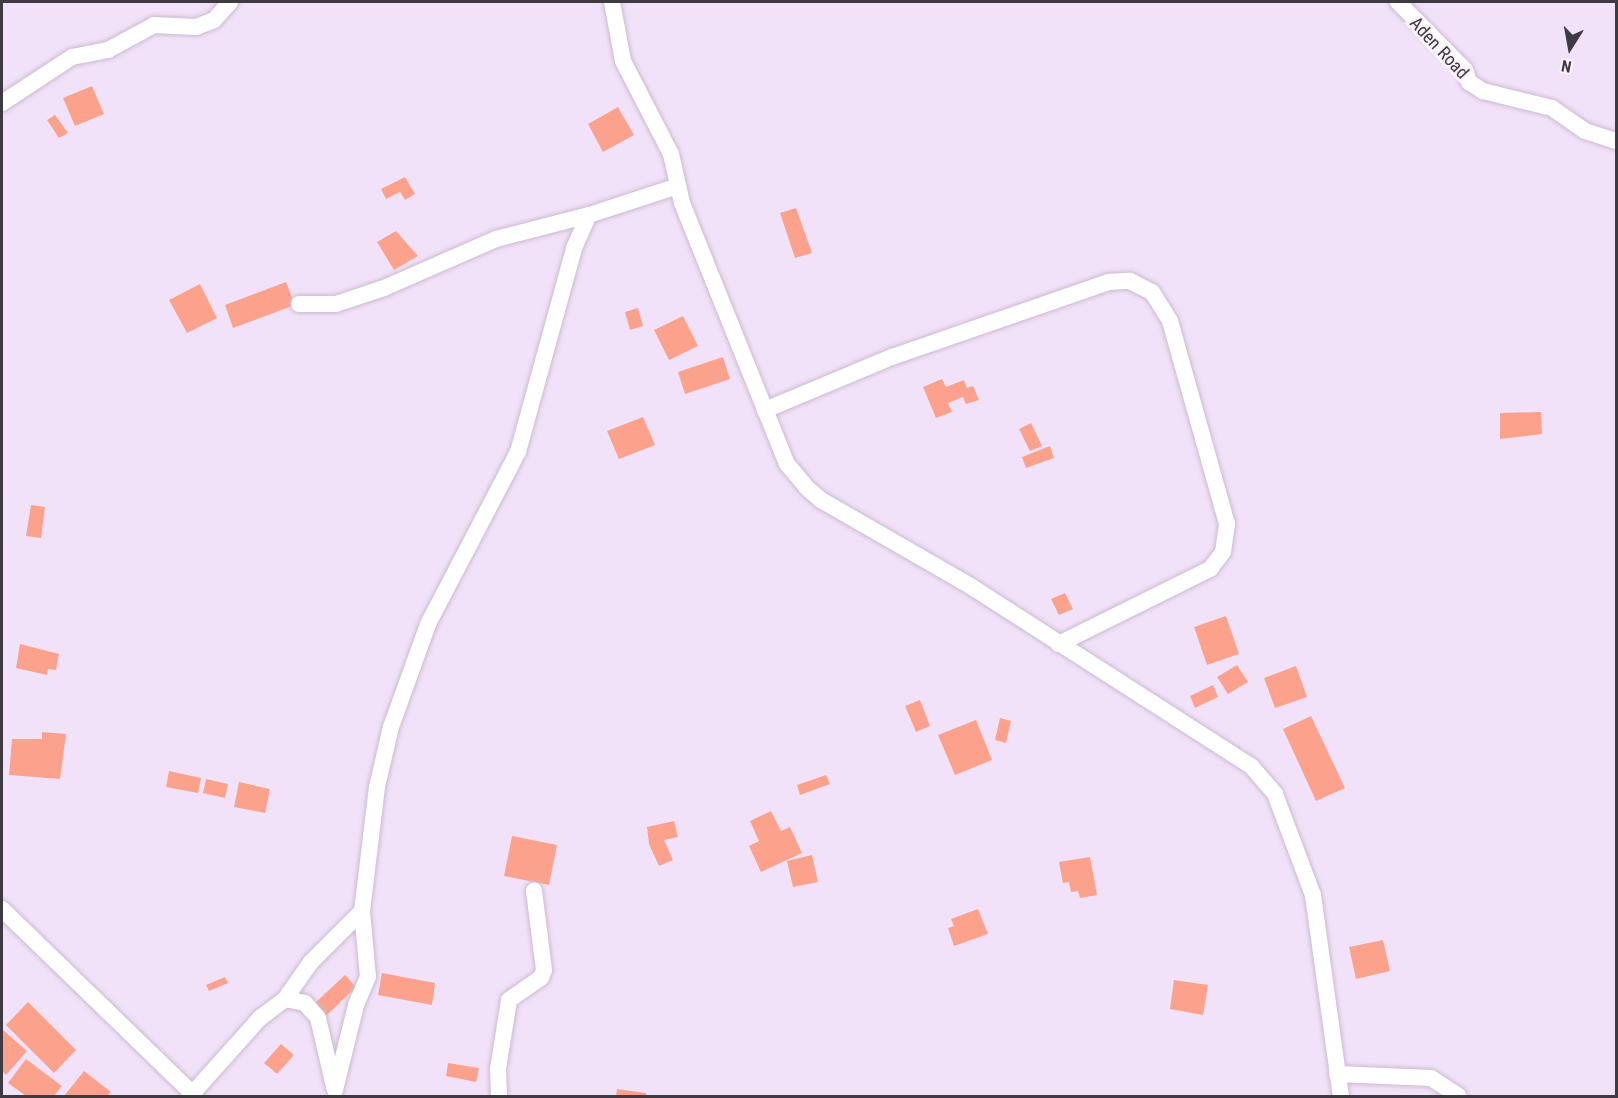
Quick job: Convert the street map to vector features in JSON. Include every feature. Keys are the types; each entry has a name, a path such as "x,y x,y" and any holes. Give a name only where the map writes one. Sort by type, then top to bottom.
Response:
{"street":[{"path":"2,103 72,57 108,50 154,26 196,27 214,20 230,2"},
{"path":"612,2 623,61 671,154 678,186 787,464 821,500 869,525 1251,766 1275,794 1313,895 1341,1096"},
{"name":"Aden Road","path":"1398,2 1465,70 1469,82 1483,91 1552,108 1585,131 1617,141"},
{"path":"299,304 336,303 384,288 496,239 589,215 678,186"},
{"path":"334,1093 356,1005 368,977 362,911 377,787 408,673 473,532 518,452 574,248 589,215"},
{"path":"765,410 892,357 1108,282 1130,281 1152,292 1170,321 1227,524 1223,552 1210,569 1059,644"},
{"path":"499,1096 498,1069 509,1000 541,978 544,970 534,891"},
{"path":"2,909 194,1095 260,1018 285,999 311,962 362,911"},
{"path":"285,999 305,1003 318,1017 334,1093"},
{"path":"1337,1074 1431,1078 1459,1096"}],"building":[{"path":"92,86 104,114 75,126 63,98"},
{"path":"618,107 634,135 603,152 588,124"},
{"path":"55,115 68,133 59,138 47,120"},
{"path":"405,177 415,194 405,200 400,192 386,199 381,189"},
{"path":"796,208 812,253 795,258 780,213"},
{"path":"396,231 418,256 394,270 377,242"},
{"path":"286,282 295,305 233,328 225,305"},
{"path":"200,284 217,318 187,333 169,300"},
{"path":"638,308 643,326 630,330 625,312"},
{"path":"683,316 698,346 669,360 654,330"},
{"path":"723,357 730,379 685,394 678,372"},
{"path":"942,379 946,387 964,380 967,388 973,386 979,400 966,404 963,397 948,403 952,412 936,418 923,387"},
{"path":"1541,412 1542,434 1500,439 1500,413"},
{"path":"643,417 655,445 619,459 607,431"},
{"path":"1031,423 1042,446 1030,451 1019,429"},
{"path":"1050,446 1054,458 1026,468 1022,457"},
{"path":"31,505 45,507 41,538 26,536"},
{"path":"1065,593 1073,609 1059,615 1051,599"},
{"path":"1226,616 1239,654 1207,665 1194,627"},
{"path":"20,644 59,654 56,670 48,669 47,675 16,668"},
{"path":"1237,665 1248,682 1228,694 1217,677"},
{"path":"1296,666 1307,697 1275,708 1264,678"},
{"path":"1213,685 1218,697 1195,708 1190,696"},
{"path":"920,700 930,726 916,732 905,706"},
{"path":"1311,716 1345,788 1316,801 1283,729"},
{"path":"1000,718 1011,721 1006,743 995,740"},
{"path":"976,720 992,760 955,775 938,735"},
{"path":"42,732 66,734 60,779 9,775 12,739 42,739"},
{"path":"169,771 201,778 198,793 166,787"},
{"path":"826,775 830,784 800,795 797,785"},
{"path":"206,779 228,784 225,798 203,793"},
{"path":"239,782 270,789 265,813 234,807"},
{"path":"771,811 781,831 790,827 802,853 761,872 749,846 759,841 750,821"},
{"path":"674,821 678,837 664,840 673,860 659,866 649,844 647,827"},
{"path":"512,836 557,845 549,885 504,876"},
{"path":"812,855 818,882 793,887 787,861"},
{"path":"1090,857 1097,895 1080,898 1078,891 1071,892 1069,882 1063,883 1059,862"},
{"path":"978,909 988,934 954,946 948,928 954,926 951,919"},
{"path":"1383,940 1390,971 1356,979 1349,947"},
{"path":"382,973 435,983 432,1005 378,995"},
{"path":"345,975 356,987 326,1016 314,1004"},
{"path":"225,977 228,983 209,991 206,985"},
{"path":"1174,980 1208,985 1203,1015 1170,1009"},
{"path":"28,1002 76,1050 54,1073 6,1025"},
{"path":"3,1030 27,1051 6,1075 2,1071"},
{"path":"281,1044 294,1055 277,1074 264,1063"},
{"path":"26,1059 62,1086 54,1096 26,1096 8,1083"},
{"path":"448,1063 479,1068 476,1082 446,1076"},
{"path":"84,1071 111,1092 107,1096 64,1096"},
{"path":"617,1089 646,1093 646,1096 616,1096"}]}
